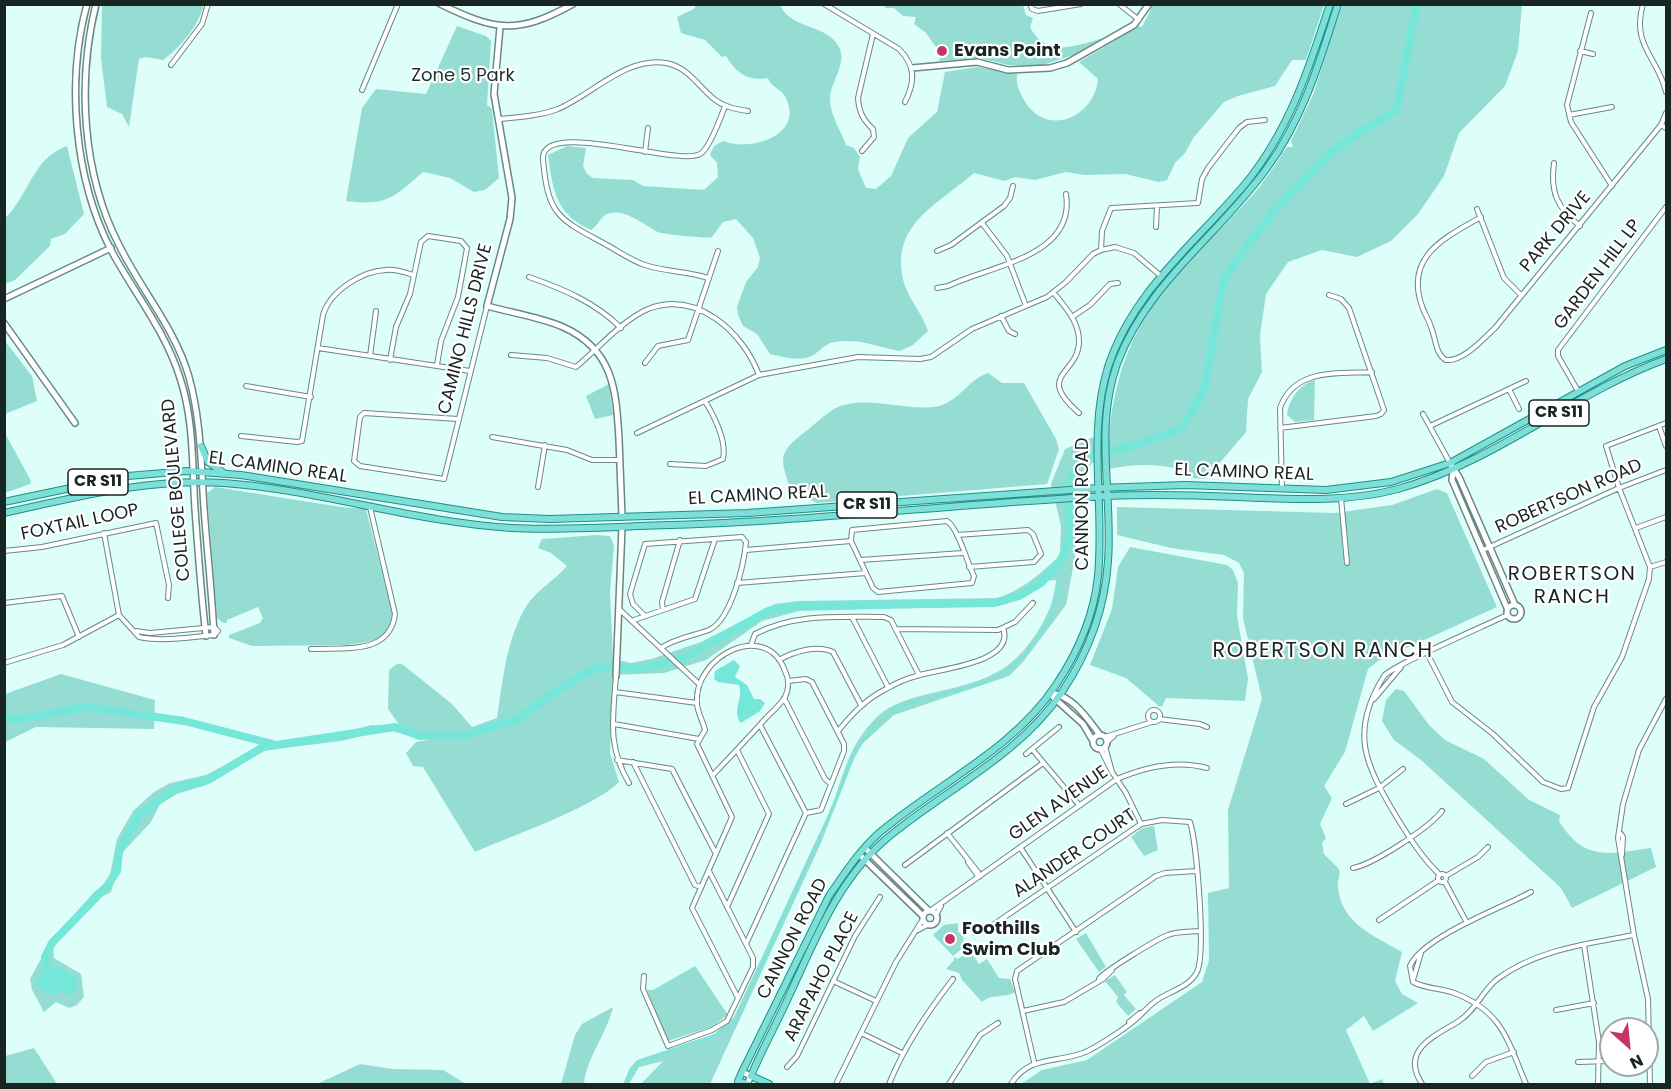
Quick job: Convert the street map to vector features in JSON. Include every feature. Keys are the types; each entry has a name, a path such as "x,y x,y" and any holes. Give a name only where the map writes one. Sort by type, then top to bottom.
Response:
{"main road":[{"name":"CANNON ROAD","path":"1163,278 1246,183 1274,144 1298,101 1330,4"},
{"name":"CANNON ROAD","path":"737,1083 829,896 859,854 909,810 1010,736 1051,693 1073,657 1096,594 1100,543 1098,488 1101,461 1100,400 1119,339 1141,300 1252,187 1281,148 1304,104 1338,4"},
{"name":"EL CAMINO REAL","path":"4,502 128,476 193,471 224,473 502,517 622,517 747,513 1077,489 1185,485 1326,490 1391,482 1450,463 1625,366 1666,350"},
{"name":"EL CAMINO REAL","path":"4,513 130,487 194,483 240,485 511,528 748,523 1107,496 1202,495 1303,500 1341,498 1393,490 1453,470 1627,375 1666,359"},
{"path":"201,446 208,462 224,473"},
{"name":"CANNON ROAD","path":"751,1076 836,900 866,860 884,840 1015,742 1058,697 1083,657 1100,606 1108,560 1107,496 1101,461"},
{"path":"751,1076 769,1084"},
{"path":"737,1083 747,1084"}],"street":[{"name":"COLLEGE BOULEVARD","path":"87,4 79,51 77,113 88,184 110,248 158,326 180,378 190,425 206,636"},
{"name":"COLLEGE BOULEVARD","path":"96,4 88,52 86,112 96,181 118,244 176,343 189,376 201,446 214,635"},
{"path":"171,65 202,24 208,4"},
{"path":"362,90 398,4"},
{"path":"440,4 475,21 500,27 529,24 573,4"},
{"path":"824,4 899,49 908,57 912,68 912,87 905,102"},
{"path":"1030,4 1032,9 1038,11 1081,4"},
{"path":"1119,4 1139,20"},
{"path":"912,68 977,62 1008,70 1050,68 1067,63 1123,32 1139,20 1149,4"},
{"path":"1643,4 1640,16 1641,37 1666,92"},
{"path":"1591,13 1567,105 1569,115 1612,186"},
{"name":"CAMINO HILLS DRIVE","path":"459,419 366,412 360,417 354,459 357,465 444,479 510,219 512,186 494,94 500,27"},
{"path":"862,151 874,137 873,129 865,122 859,109 858,98 873,34"},
{"path":"1580,51 1593,54"},
{"path":"499,119 556,109 630,68 652,62 669,63 683,70 725,106 748,111"},
{"path":"708,278 692,272 645,265 565,223 554,209 542,158 547,149 566,141 579,140 645,152 700,154 725,106"},
{"path":"1569,115 1612,107"},
{"name":"PARK DRIVE","path":"1481,218 1435,244 1419,270 1420,300 1439,353 1446,360 1455,359 1495,328 1661,125 1666,113"},
{"path":"1101,250 1102,231 1111,208 1198,203 1205,173 1239,128 1247,122 1265,120"},
{"path":"1661,125 1666,128"},
{"path":"645,152 648,128"},
{"path":"1554,163 1552,180 1556,199 1565,214 1580,226"},
{"path":"937,251 1004,206 1010,198 1013,186"},
{"path":"938,288 1035,252 1053,239 1068,211 1066,194"},
{"path":"1156,227 1157,206"},
{"name":"GARDEN HILL LP","path":"1578,392 1558,356 1558,350 1666,207"},
{"path":"1478,209 1504,278 1521,295"},
{"path":"982,222 1010,262 1026,306"},
{"path":"390,360 396,327 410,294 423,238 428,236 465,244 467,248 458,297 441,341 437,365"},
{"path":"4,299 118,244"},
{"path":"637,433 759,375 858,357 920,359 931,357 972,329 1053,292 1093,254 1101,250 1123,248 1134,253 1163,278"},
{"path":"645,363 658,346 688,340 718,250"},
{"path":"241,436 302,441 325,310 341,290 378,271 396,270 413,275"},
{"path":"529,278 562,289 597,307 621,328"},
{"path":"1072,316 1090,305 1110,284 1118,283"},
{"path":"1053,292 1072,316 1079,345 1068,368 1060,376 1058,384 1070,405 1079,413"},
{"path":"1280,428 1381,414 1384,405 1349,308 1341,299 1329,295"},
{"path":"511,355 547,358 571,368 576,367 630,320 657,307 682,305 715,316 726,326 748,353 759,375"},
{"path":"487,306 565,328 596,351 608,369 616,392 622,527 613,740 617,760 629,783"},
{"path":"370,356 376,311"},
{"path":"1001,316 1009,331 1015,334"},
{"path":"4,322 48,380 75,423"},
{"path":"318,348 470,371"},
{"path":"1282,489 1280,408 1284,397 1296,383 1311,376 1372,372"},
{"path":"1430,426 1526,381"},
{"path":"246,386 310,397"},
{"path":"1509,389 1519,409"},
{"path":"670,464 706,466 723,459 724,452 714,417 705,401"},
{"path":"1423,414 1459,477 1515,605 1521,609 1519,616 1513,619 1507,612 1452,480 1453,470"},
{"path":"1427,653 1452,702 1493,734 1543,782 1561,789 1570,784 1594,707 1630,639 1648,586 1650,567 1619,488 1606,446 1666,423"},
{"path":"1659,426 1666,446"},
{"path":"492,437 545,446 592,460 620,460"},
{"path":"538,487 545,446"},
{"name":"ROBERTSON ROAD","path":"1483,550 1619,488 1666,470"},
{"path":"1341,498 1347,563"},
{"path":"311,649 375,644 386,638 394,626 395,614 370,507"},
{"path":"1635,528 1666,517"},
{"path":"947,521 952,524 957,535 974,581 968,585 878,592 873,588 849,536 856,528 947,521"},
{"name":"FOXTAIL LOOP","path":"4,551 42,547 156,523 169,585 168,598"},
{"path":"957,535 1028,530 1033,534 1041,554 1034,562 969,567"},
{"path":"104,533 119,615 128,626 136,631 150,633 214,627"},
{"path":"645,616 633,604 630,594 643,547 648,543 742,537 746,542 737,583 728,608 719,623 711,629 661,648"},
{"path":"634,620 696,598 715,539"},
{"path":"663,610 662,602 680,540"},
{"path":"746,549 851,541"},
{"path":"860,560 963,553"},
{"path":"1650,567 1666,562"},
{"path":"737,583 866,573"},
{"path":"4,603 62,596 79,637"},
{"path":"896,629 991,631 1015,622 1033,603"},
{"path":"1467,923 1445,882 1439,878 1409,837 1368,767 1364,751 1366,718 1385,681 1401,666 1507,612 1515,605"},
{"path":"619,609 634,620 699,684"},
{"path":"4,663 63,645 119,615"},
{"path":"751,645 755,634 778,623 805,617 888,618 919,675"},
{"path":"852,617 888,687"},
{"path":"838,731 861,705 888,687 919,675 984,660 1002,642 1003,628"},
{"path":"136,631 140,637 148,639 214,635"},
{"path":"713,775 784,698 788,681 779,660 768,651 751,645 742,646 721,656 704,672 699,684 697,703 705,730 698,744 732,817 692,908 738,998"},
{"path":"779,660 792,653 809,650 833,652 861,705"},
{"path":"788,681 806,679 812,682 844,744 844,751 821,810 806,813"},
{"path":"615,692 697,703"},
{"path":"1051,693 1077,708 1103,742 1112,772 1141,824"},
{"path":"1058,697 1083,724 1096,747 1114,736 1159,719 1200,724 1207,727"},
{"path":"784,698 825,778 831,783"},
{"path":"1648,1017 1648,999 1634,935 1621,834 1623,804 1640,750 1666,699"},
{"path":"1143,725 1150,712 1156,711 1159,719"},
{"path":"1148,717 1152,722"},
{"path":"614,724 699,739"},
{"path":"760,725 806,813"},
{"path":"1026,754 1059,727"},
{"path":"1093,741 1103,742"},
{"path":"1032,749 1079,805"},
{"path":"727,907 769,814 737,750"},
{"path":"617,760 672,769 716,854"},
{"path":"632,761 695,885 701,888"},
{"path":"905,865 1043,763"},
{"name":"GLEN AVENUE","path":"930,911 1117,779 1151,767 1193,764 1208,768"},
{"path":"1346,804 1379,788 1403,769"},
{"path":"1353,868 1372,861 1433,823 1442,811"},
{"path":"746,944 806,813"},
{"name":"ALANDER COURT","path":"975,933 990,927 1048,889 1141,824 1162,820 1190,822 1196,871"},
{"path":"947,833 978,872 979,877"},
{"path":"1020,847 1076,932"},
{"path":"865,848 936,915 935,922 918,931"},
{"path":"1379,920 1439,878 1478,857 1488,848"},
{"path":"859,854 929,924"},
{"path":"644,975 643,989 668,1046 723,1025 753,967 753,958 709,870"},
{"path":"1011,1084 1019,1072 1034,1062 1085,1052 1139,1016 1140,1012 1189,982 1196,974 1201,956 1201,931 1196,871 1160,874 1016,974 1034,1062"},
{"path":"1445,882 1446,876"},
{"path":"1526,1084 1514,1052 1498,1022 1476,1003 1448,991 1422,987 1413,982 1415,961 1421,952 1467,923 1531,892"},
{"name":"ARAPAHO PLACE","path":"787,1067 797,1056 855,936 880,897"},
{"name":"GLEN AVENUE","path":"936,915 941,905"},
{"path":"836,1084 896,962 918,931 923,918 930,911"},
{"path":"1023,1011 1064,1002 1166,935 1201,931"},
{"path":"1422,1084 1416,1062 1423,1044 1435,1033 1461,1020 1488,987 1507,972 1550,952 1634,935"},
{"path":"1584,945 1594,1003 1599,1062 1598,1084"},
{"path":"889,1084 902,1053 934,1001 953,979"},
{"path":"833,981 876,1001"},
{"path":"1556,1010 1594,1003"},
{"path":"950,1084 980,1035 998,1023"},
{"path":"861,1033 902,1053"},
{"path":"1472,1076 1486,1062 1514,1052"},
{"path":"1578,1062 1599,1062"},
{"path":"742,1072 751,1076"},
{"name":"CANNON ROAD","path":"747,1084 751,1076"}],"green space":[{"path":"102,5 204,5 193,28 170,55 163,60 146,57 139,59 129,127 122,114 107,107 101,58"},
{"path":"696,5 780,5 792,19 833,39 839,47 841,60 830,94 832,112 846,145 854,148 860,157 858,169 866,188 876,189 891,176 908,138 937,112 945,72 977,67 1017,74 1019,91 1033,112 1044,119 1056,121 1079,113 1095,92 1098,79 1079,62 1139,26 1142,27 1153,5 1324,5 1306,60 1292,60 1275,86 1224,102 1175,163 1167,180 1159,182 1125,174 1084,175 1066,172 1035,180 1015,177 1005,181 974,173 918,219 903,248 901,265 905,286 928,331 913,345 900,351 860,342 844,341 824,346 810,357 799,359 770,354 757,334 743,326 738,315 737,307 746,282 758,267 760,258 753,238 736,219 723,222 712,237 685,236 658,232 634,218 613,212 605,215 591,230 570,217 563,209 555,191 548,155 567,146 586,148 583,166 587,174 593,178 633,180 643,186 704,190 718,177 717,163 710,155 714,146 723,141 734,144 760,142 781,131 788,122 790,111 786,98 768,78 748,77 738,71 726,56 722,57 705,40 681,33 677,17 694,9"},
{"path":"883,5 1023,5 1026,15 1033,18 1030,27 1044,43 1062,47 1103,38 1076,54 1043,65 1008,65 979,58 939,61 941,54 926,33 914,24 916,17 903,16 894,8 886,8"},
{"path":"1342,5 1522,5 1518,51 1505,86 1459,133 1444,176 1418,214 1391,241 1357,257 1322,250 1288,262 1266,294 1260,335 1262,372 1248,399 1246,432 1206,479 1178,477 1173,468 1165,466 1141,465 1109,469 1109,460 1092,463 1077,486 1075,557 1066,605 1023,662 1009,676 894,715 862,744 821,843 710,1084 641,1084 663,1061 639,1067 629,1084 623,1084 630,1068 637,1060 714,1034 734,1017 826,819 846,764 867,727 884,711 906,700 988,677 1013,661 1025,649 1044,621 1052,602 1056,580 1046,581 1021,599 997,606 799,611 762,621 706,660 664,673 613,675 610,753 619,782 607,792 572,811 475,852 423,767 413,766 406,753 416,742 435,739 418,738 388,730 341,741 260,751 206,785 177,794 160,804 151,822 123,852 111,892 98,899 53,944 54,958 81,974 84,997 77,1005 69,1008 56,1002 44,1012 32,990 30,979 50,942 94,892 109,880 117,839 133,811 154,792 170,783 206,775 263,745 316,740 371,725 400,726 388,709 389,670 397,664 402,664 452,704 472,727 497,718 506,660 520,618 531,600 567,566 551,553 538,548 542,539 610,536 614,546 610,591 613,659 631,663 651,659 701,642 775,604 798,601 996,598 1014,591 1039,574 1060,555 1061,526 1051,484 1065,449 1091,438 1109,436 1113,404 1125,359 1157,299 1182,269 1254,193 1287,147 1293,147 1291,141 1313,95"},
{"name":"Zone 5 Park","path":"457,26 486,36 491,41 487,105 492,109 499,178 485,190 474,192 450,178 423,172 389,198 371,202 346,201 362,108 376,89 426,94"},
{"path":"67,146 84,214 65,234 51,239 50,246 15,280 5,284 5,218 20,199 38,168 55,152"},
{"path":"5,341 32,376 37,401 5,414"},
{"path":"988,373 1002,383 1024,383 1056,439 1059,449 1047,484 817,503 791,490 783,464 785,451 796,439 834,409 859,403 913,407 939,406 952,400 975,380"},
{"path":"1315,380 1314,420 1295,422 1287,415 1290,403 1305,384"},
{"path":"609,384 613,415 595,419 586,396"},
{"path":"5,433 31,481 30,484 5,493"},
{"path":"215,487 366,509 392,611 389,627 384,634 378,640 347,645 252,646 229,638 229,635 260,623 263,618 258,607 227,620 227,623 217,618 207,493"},
{"path":"1437,489 1447,493 1497,607 1378,661 1368,669 1345,752 1324,786 1332,798 1320,824 1326,838 1322,843 1324,854 1339,869 1338,885 1345,911 1361,927 1402,952 1395,981 1402,994 1418,1003 1373,1031 1364,1016 1346,1030 1370,1084 1021,1084 1042,1070 1087,1060 1202,982 1209,960 1208,893 1229,888 1228,810 1262,699 1243,618 1244,573 1239,563 1224,555 1171,548 1117,535 1117,507 1335,513 1392,505"},
{"path":"1130,547 1227,565 1233,570 1238,583 1237,616 1248,679 1245,701 1166,698 1162,707 1126,678 1090,665 1112,609 1118,567"},
{"path":"61,674 155,700 154,729 36,727 5,742 5,694"},
{"path":"1396,689 1404,691 1429,725 1445,740 1484,759 1529,800 1560,815 1559,821 1578,843 1588,849 1610,853 1651,848 1656,867 1572,908 1561,888 1421,760 1394,740 1382,721 1386,700"},
{"path":"1154,826 1158,850 1144,856 1131,837 1142,828"},
{"name":"Foothills Swim Club","path":"958,923 958,932 963,934 964,947 953,956 933,935 944,925"},
{"path":"1086,933 1106,967 1099,972 1076,939"},
{"path":"970,950 979,964 987,959 999,978 1010,979 1015,992 982,1002 962,980 959,973 946,969 954,957 958,959"},
{"path":"695,966 728,1015 711,1027 668,1041 647,990 653,990"},
{"path":"1115,975 1127,992 1124,995 1136,1009 1128,1016 1116,1002 1118,997 1105,981"},
{"path":"613,1007 589,1064 584,1084 561,1084 575,1035 582,1024"},
{"path":"34,1048 57,1084 5,1084 5,1056"},
{"path":"360,1064 392,1069 443,1070 466,1084 317,1084"},
{"path":"1382,1079 1384,1084 1370,1084"}],"shaded area":[{"path":"734,660 740,666 735,677 747,685 754,699 760,699 765,703 760,711 741,723 737,714 739,685 718,682 714,679 715,671"},
{"path":"58,967 65,969 77,981 77,989 71,995 61,992 48,994 35,984 44,969"}],"waterway":[{"path":"47,969 45,957 52,943 107,886 117,871 119,851 139,815 176,788 208,780 263,747 395,727 420,736 466,735 516,720 559,689 590,671 604,667 640,669 682,659 768,611 795,606 995,603 1019,596 1041,583 1059,563 1065,551 1069,535 1069,481 1077,465 1088,456 1133,446 1181,429 1204,391 1224,278 1271,214 1328,155 1361,131 1396,111 1417,4"},
{"path":"1121,463 1133,446"},
{"path":"627,1084 629,1074 640,1062 711,1038 734,1025 835,803 851,760 864,740 888,712 900,706 982,684 1010,669 1023,657 1052,616 1065,551"},
{"path":"4,716 12,720 87,707 184,721 273,744"}],"place":[{"name":"Evans Point","path":"942,51"},
{"name":"Foothills Swim Club","path":"950,939"}],"district":[{"name":"ROBERTSON RANCH","path":"1572,586"},
{"name":"ROBERTSON RANCH","path":"1323,652"}]}
